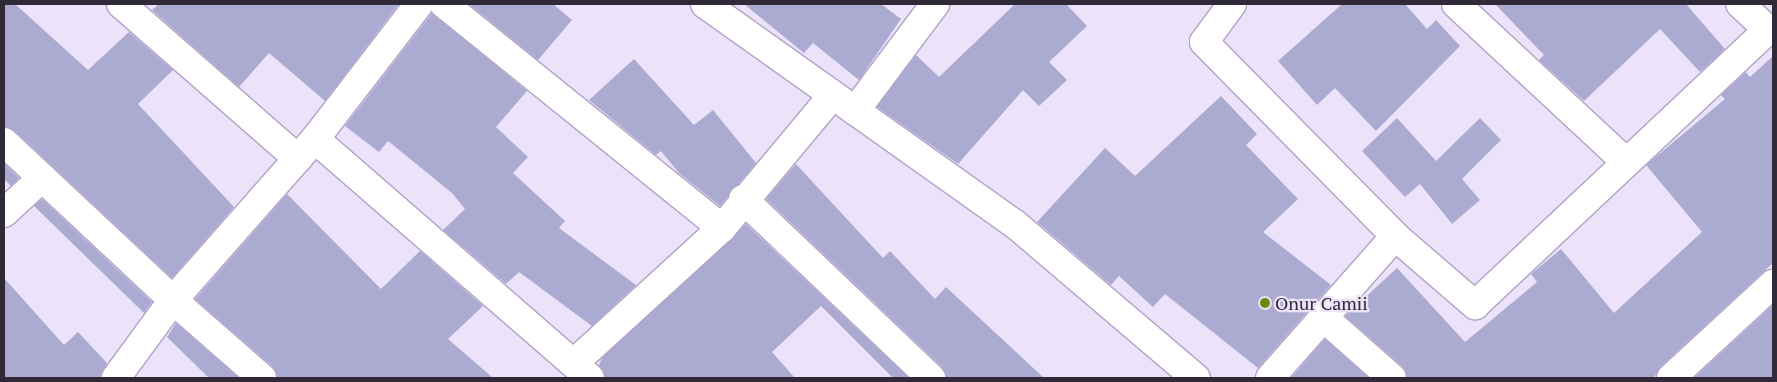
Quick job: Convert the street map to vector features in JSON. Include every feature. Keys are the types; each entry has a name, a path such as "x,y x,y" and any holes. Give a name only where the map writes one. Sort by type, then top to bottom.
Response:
{"street":[{"path":"121,4 306,149 583,373 722,228 744,199 833,95"},
{"path":"116,378 173,300 306,149 419,4"},
{"path":"444,4 722,228"},
{"path":"705,4 1016,225 1196,378"},
{"path":"855,111 935,4"},
{"path":"1232,4 1204,42 1394,236 1475,305 1768,30 1740,4"},
{"path":"1456,4 1626,162"},
{"path":"4,142 173,300 262,378"},
{"path":"4,213 42,178"},
{"path":"744,199 932,378"},
{"path":"1270,378 1394,236"},
{"path":"1672,378 1773,284"},
{"path":"1323,316 1392,378"}],"building":[{"path":"4,4 15,4 88,70 129,32 173,70 138,104 234,207 172,278 15,131 4,127"},
{"path":"159,4 399,4 325,101 269,53 239,87 152,10"},
{"path":"469,4 553,4 572,20 538,60"},
{"path":"744,4 881,4 901,19 859,80 813,43 804,53"},
{"path":"1015,4 1066,4 1087,26 1049,62 1067,80 1039,106 1023,90 958,164 877,107 916,55 939,77"},
{"path":"1342,4 1405,4 1427,29 1436,20 1460,46 1376,131 1335,88 1317,105 1278,61"},
{"path":"1495,4 1686,4 1725,49 1700,72 1660,29 1584,101 1539,60 1544,55"},
{"path":"432,13 527,91 496,127 528,157 513,173 565,221 559,228 636,285 592,326 519,272 506,284 443,230 465,209 452,193 388,141 379,152 345,126"},
{"path":"1773,56 1773,263 1660,367 1654,378 1407,378 1402,366 1345,316 1397,268 1465,342 1537,282 1531,274 1561,249 1614,313 1702,232 1646,165 1725,99 1721,95 1746,72 1750,77"},
{"path":"634,59 694,125 713,110 756,163 720,206 679,173 661,151 656,155 589,100"},
{"path":"1221,96 1257,134 1246,145 1298,199 1263,232 1331,285 1258,368 1165,294 1153,307 1119,276 1111,285 1037,222 1105,148 1135,176"},
{"path":"1397,118 1436,161 1480,118 1501,140 1462,179 1480,200 1452,224 1420,184 1405,197 1362,151"},
{"path":"4,163 19,178 11,186 4,179"},
{"path":"796,164 883,258 890,251 935,299 946,287 1044,378 946,378 942,367 766,199"},
{"path":"287,194 381,289 420,251 483,306 448,339 493,378 277,378 272,366 195,299"},
{"path":"42,199 152,302 144,313 34,206"},
{"path":"746,224 909,378 893,378 821,306 772,352 795,378 605,378 599,365 602,358"},
{"path":"4,278 64,345 78,332 107,363 101,378 4,378"},
{"path":"1773,305 1773,378 1694,378"},
{"path":"176,323 239,378 209,378 167,337"},
{"path":"1325,339 1369,378 1291,378"}],"place":[{"name":"Onur Camii","path":"1265,303"}]}
